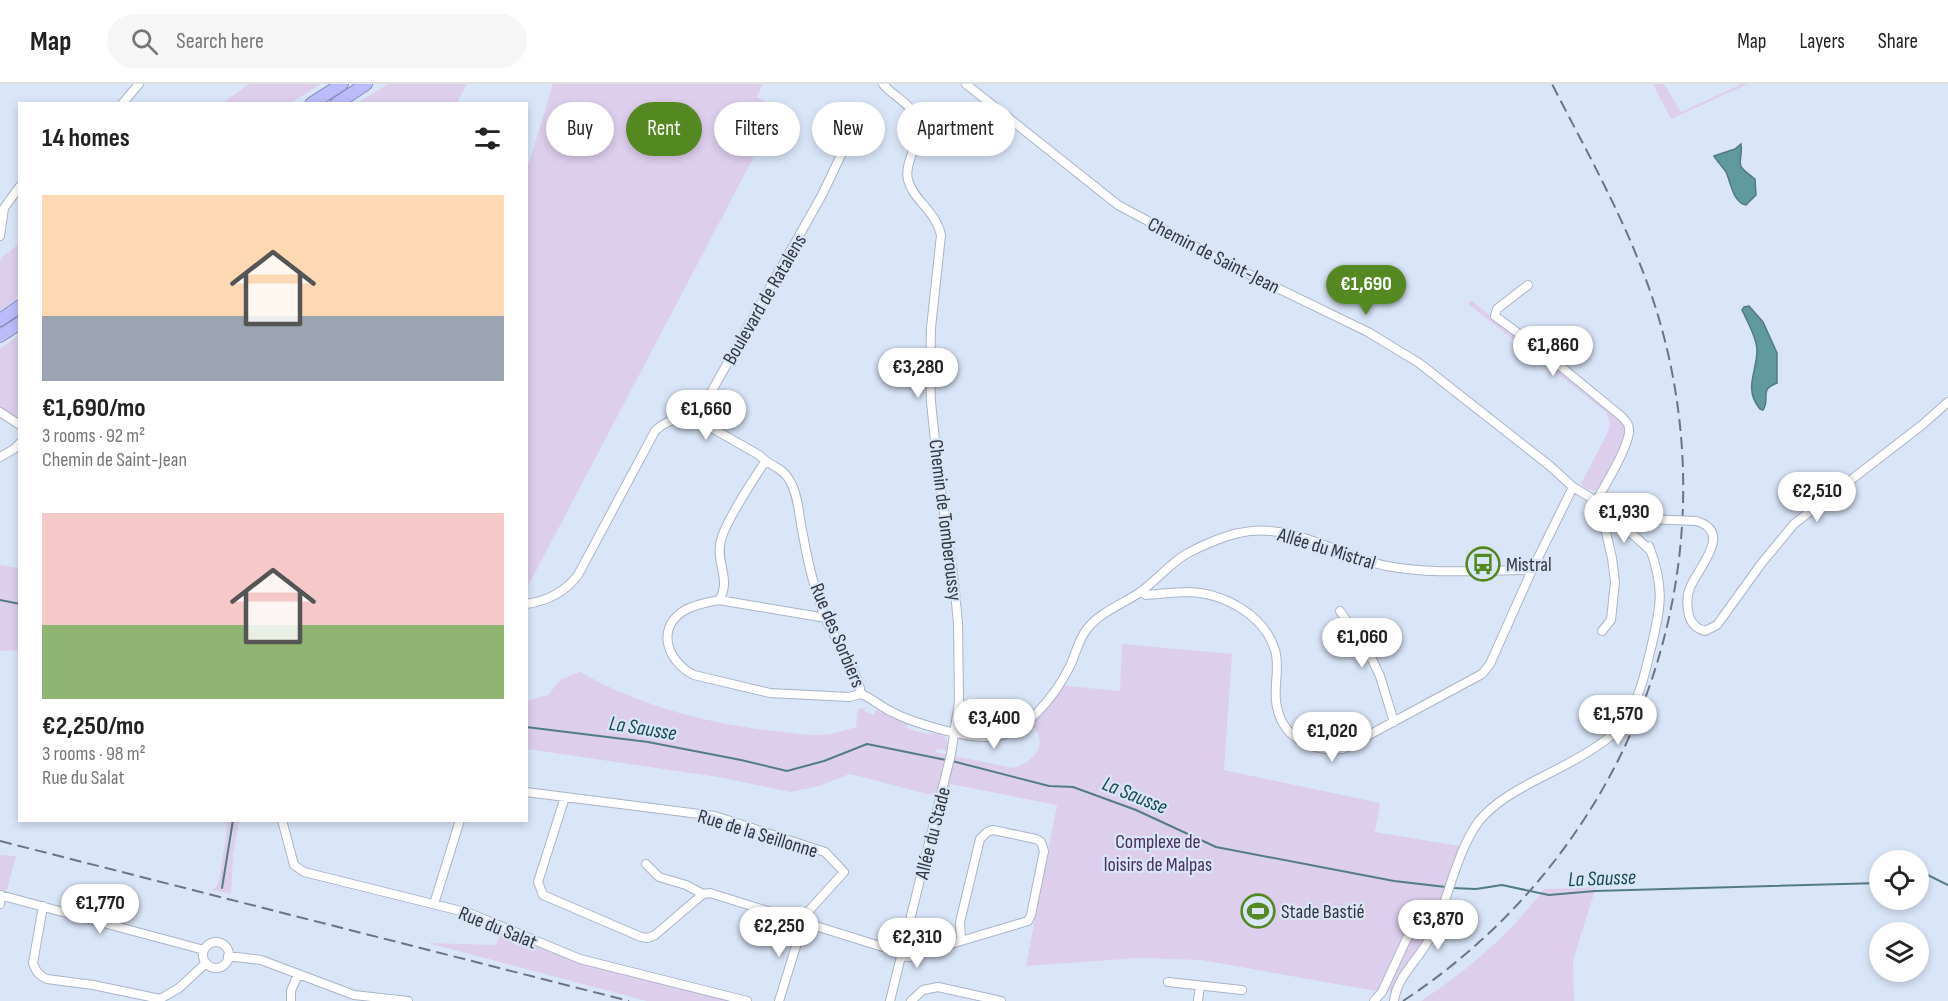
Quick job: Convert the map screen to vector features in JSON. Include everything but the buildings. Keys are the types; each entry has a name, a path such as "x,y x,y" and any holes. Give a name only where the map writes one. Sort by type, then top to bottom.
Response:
{"highway":[{"path":"314,102 342,84"},
{"path":"339,102 366,84"},
{"path":"0,320 18,307"},
{"path":"0,336 18,324"}],"street":[{"path":"124,102 139,84"},
{"name":"Chemin de Tomberoussy","path":"884,84 915,114 918,129 907,178 915,194 939,224 942,235 929,366 931,402 958,623 959,691 955,731"},
{"name":"Chemin de Saint-Jean","path":"966,84 1118,205 1232,266 1368,332 1419,363 1550,466 1573,487 1596,501 1610,517"},
{"name":"Boulevard de Ratalens","path":"696,419 822,195 841,156"},
{"path":"0,236 4,208 18,189"},
{"path":"1528,285 1497,309 1495,316 1537,346 1622,416 1629,426 1628,438 1616,466 1596,501"},
{"path":"1630,528 1645,521 1671,520 1696,521 1709,529 1713,545 1708,559 1690,586 1687,607 1690,621 1694,626 1699,630 1709,631 1717,625 1761,564 1794,524 1948,402"},
{"path":"0,412 18,424"},
{"path":"528,604 552,598 578,575 655,430 680,418 696,419"},
{"name":"Rue des Sorbiers","path":"696,419 759,455 765,462 781,469 791,483 807,559 826,618 859,682 861,694 910,719 955,731"},
{"path":"0,457 18,446"},
{"path":"719,600 725,587 720,559 721,539 765,462"},
{"path":"1141,592 1146,596 1189,592 1203,594 1230,603 1253,616 1272,642 1276,653 1276,701 1282,722 1294,736 1310,746 1343,749 1482,674 1490,664 1532,570 1573,487"},
{"path":"1394,1001 1400,982 1432,934 1469,837 1488,813 1509,796 1604,740 1617,730 1630,711 1649,655 1659,607 1660,581 1651,551 1630,528 1610,517 1604,524 1615,582 1611,620 1602,631"},
{"name":"Allée du Mistral","path":"955,731 997,737 1006,735 1024,724 1045,702 1065,674 1088,627 1141,592 1187,553 1237,533 1274,530 1294,534 1357,558 1387,566 1433,572 1532,570"},
{"path":"826,618 719,600 687,609 670,627 668,645 676,662 683,669 706,679 770,693 826,697 849,697 861,694"},
{"path":"1340,611 1368,651 1380,676 1394,722"},
{"name":"Allée du Stade","path":"890,1001 955,731"},
{"name":"Rue de la Seillonne","path":"528,792 715,816 825,852 844,872 806,914 804,923"},
{"path":"565,796 537,882 543,895 648,938 656,934 702,894 710,893 902,952 928,951 1028,921 1044,851 1041,842 993,830 983,834 960,922 961,941"},
{"name":"Rue du Salat","path":"283,822 294,865 300,870 469,913 580,959 747,1001"},
{"path":"434,904 459,822"},
{"path":"646,864 659,877 686,885 702,894"},
{"path":"0,898 43,906 204,950"},
{"path":"43,906 33,963 40,976 47,979 93,985 160,999 179,988 206,963"},
{"path":"779,1001 804,923"},
{"path":"1374,1001 1381,994 1410,935 1419,932 1432,934"},
{"path":"217,942 227,948 228,956 221,966 213,967 206,963 203,957 204,950 209,944 217,942"},
{"path":"228,956 261,960 354,995 408,1001"},
{"path":"291,1001 291,992 298,974"},
{"path":"1168,982 1242,990"},
{"path":"1198,1001 1200,986"},
{"path":"912,1001 923,990 938,987 1001,1001"}],"green space":[{"path":"249,84 321,84 293,102 224,102"},
{"path":"388,84 467,84 458,102 360,102"},
{"path":"553,84 763,84 757,96 765,102 714,102 714,156 754,156 528,586 528,166 546,107 546,156 614,156 614,102 547,102"},
{"path":"1653,84 1664,84 1681,112 1742,84 1748,84 1671,119"},
{"path":"18,245 18,298 0,311 0,262 1,258"},
{"path":"1471,300 1626,426 1626,438 1600,488 1590,490 1581,484 1609,430 1610,423 1606,412 1468,304"},
{"path":"18,336 18,413 15,420 0,410 0,349"},
{"path":"0,565 18,568 18,650 0,651"},
{"name":"Complexe de loisirs de Malpas","path":"1122,644 1232,654 1224,770 1380,803 1375,832 1465,847 1438,920 1395,992 1370,990 1202,960 1139,958 1026,966 1057,805 950,784 947,799 850,774 819,786 790,792 718,777 528,749 528,700 548,695 560,680 580,672 653,705 730,725 757,729 806,735 829,734 856,727 858,709 865,708 864,711 874,715 876,710 907,724 908,728 942,735 946,740 947,751 938,749 934,752 1014,768 1029,761 1039,748 1039,737 1029,720 1057,685 1120,691"},
{"path":"228,822 239,822 233,855 231,894 213,890 219,882"},
{"path":"0,855 16,856 7,890 0,891"},
{"path":"1596,887 1573,960 1574,1001 1421,1001 1455,977 1503,936 1544,889"},
{"path":"502,927 566,955 747,1001 647,1001 428,943 496,945"}],"shaded area":[{"path":"1741,144 1741,167 1755,179 1756,195 1746,205 1735,196 1726,172 1714,156 1735,149"},
{"path":"1749,306 1763,322 1777,353 1777,383 1766,391 1763,410 1760,409 1752,394 1757,345 1742,310"}],"waterway":[{"name":"La Sausse","path":"0,600 18,604"},
{"name":"La Sausse","path":"528,727 648,742 787,771 824,761 867,744 946,760"},
{"name":"La Sausse","path":"952,761 1049,786 1073,787 1136,810 1216,847 1394,881 1446,887"},
{"path":"222,888 233,822"},
{"name":"La Sausse","path":"1929,876 1948,885"},
{"name":"La Sausse","path":"1452,888 1476,889 1502,885 1549,895 1595,891 1869,883"}],"railway":[{"path":"1403,1001 1480,942 1545,872 1599,795 1640,711 1668,621 1682,528 1681,433 1664,337 1630,239 1552,84"},
{"path":"0,841 629,1001"}],"place":[{"name":"Mistral","path":"1483,564"},
{"name":"Stade Bastié","path":"1258,911"}]}
